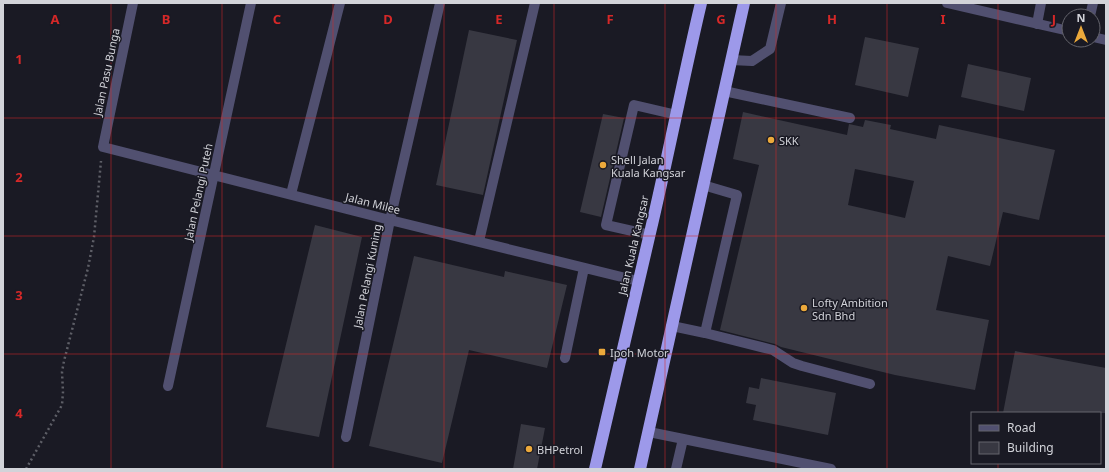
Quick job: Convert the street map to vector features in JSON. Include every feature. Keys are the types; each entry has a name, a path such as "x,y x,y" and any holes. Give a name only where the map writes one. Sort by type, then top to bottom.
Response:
{"highway":[{"name":"Jalan Kuala Kangsar","path":"595,469 650,235 677,114 686,63 701,3"},
{"path":"640,469 744,3"}],"street":[{"name":"Jalan Pasu Bunga","path":"103,146 134,3"},
{"name":"Jalan Pelangi Puteh","path":"168,386 251,3"},
{"path":"291,194 340,3"},
{"name":"Jalan Pelangi Kuning","path":"346,437 390,220 440,3"},
{"path":"479,242 535,3"},
{"path":"731,60 752,61 770,49 781,3"},
{"path":"947,3 1061,29"},
{"path":"1037,24 1041,3"},
{"path":"724,91 850,118"},
{"path":"650,235 606,225 634,105 677,114"},
{"name":"Jalan Milee","path":"103,146 390,220 638,281"},
{"path":"703,185 737,195 705,332"},
{"path":"566,358 584,268"},
{"path":"672,326 705,332 773,350 793,363 870,384"},
{"path":"648,432 683,439 784,464 831,469"},
{"path":"676,469 683,439"}],"path":[{"path":"26,469 62,405 64,392 62,372 64,361 88,268 94,237 103,146"}],"building":[{"path":"469,30 517,40 483,195 436,185"},
{"path":"865,37 919,48 908,97 855,85"},
{"path":"968,64 1031,78 1024,111 961,97"},
{"path":"743,112 847,135 849,124 863,127 865,120 891,125 890,129 936,139 939,125 1055,150 1039,220 1003,212 990,266 948,256 936,310 989,320 975,390 895,375 781,347 775,344 720,330 759,165 733,159","holes":["855,169 914,181 905,218 848,205"]},
{"name":"Shell Jalan Kuala Kangsar","path":"603,114 624,118 601,217 580,212"},
{"path":"315,225 362,237 319,437 266,427"},
{"path":"414,256 504,277 505,271 567,285 547,368 469,350 442,463 369,446"},
{"path":"1015,351 1106,368 1106,413 1003,412"},
{"path":"761,378 836,393 828,435 753,420 756,405 746,403 749,387 759,389"},
{"name":"BHPetrol","path":"521,424 545,428 537,469 513,469"}],"place":[{"name":"SKK","path":"771,140"},
{"name":"Shell Jalan Kuala Kangsar","path":"603,165"},
{"name":"Lofty Ambition Sdn Bhd","path":"804,308"},
{"name":"Ipoh Motor","path":"602,352"},
{"name":"BHPetrol","path":"529,449"}]}
